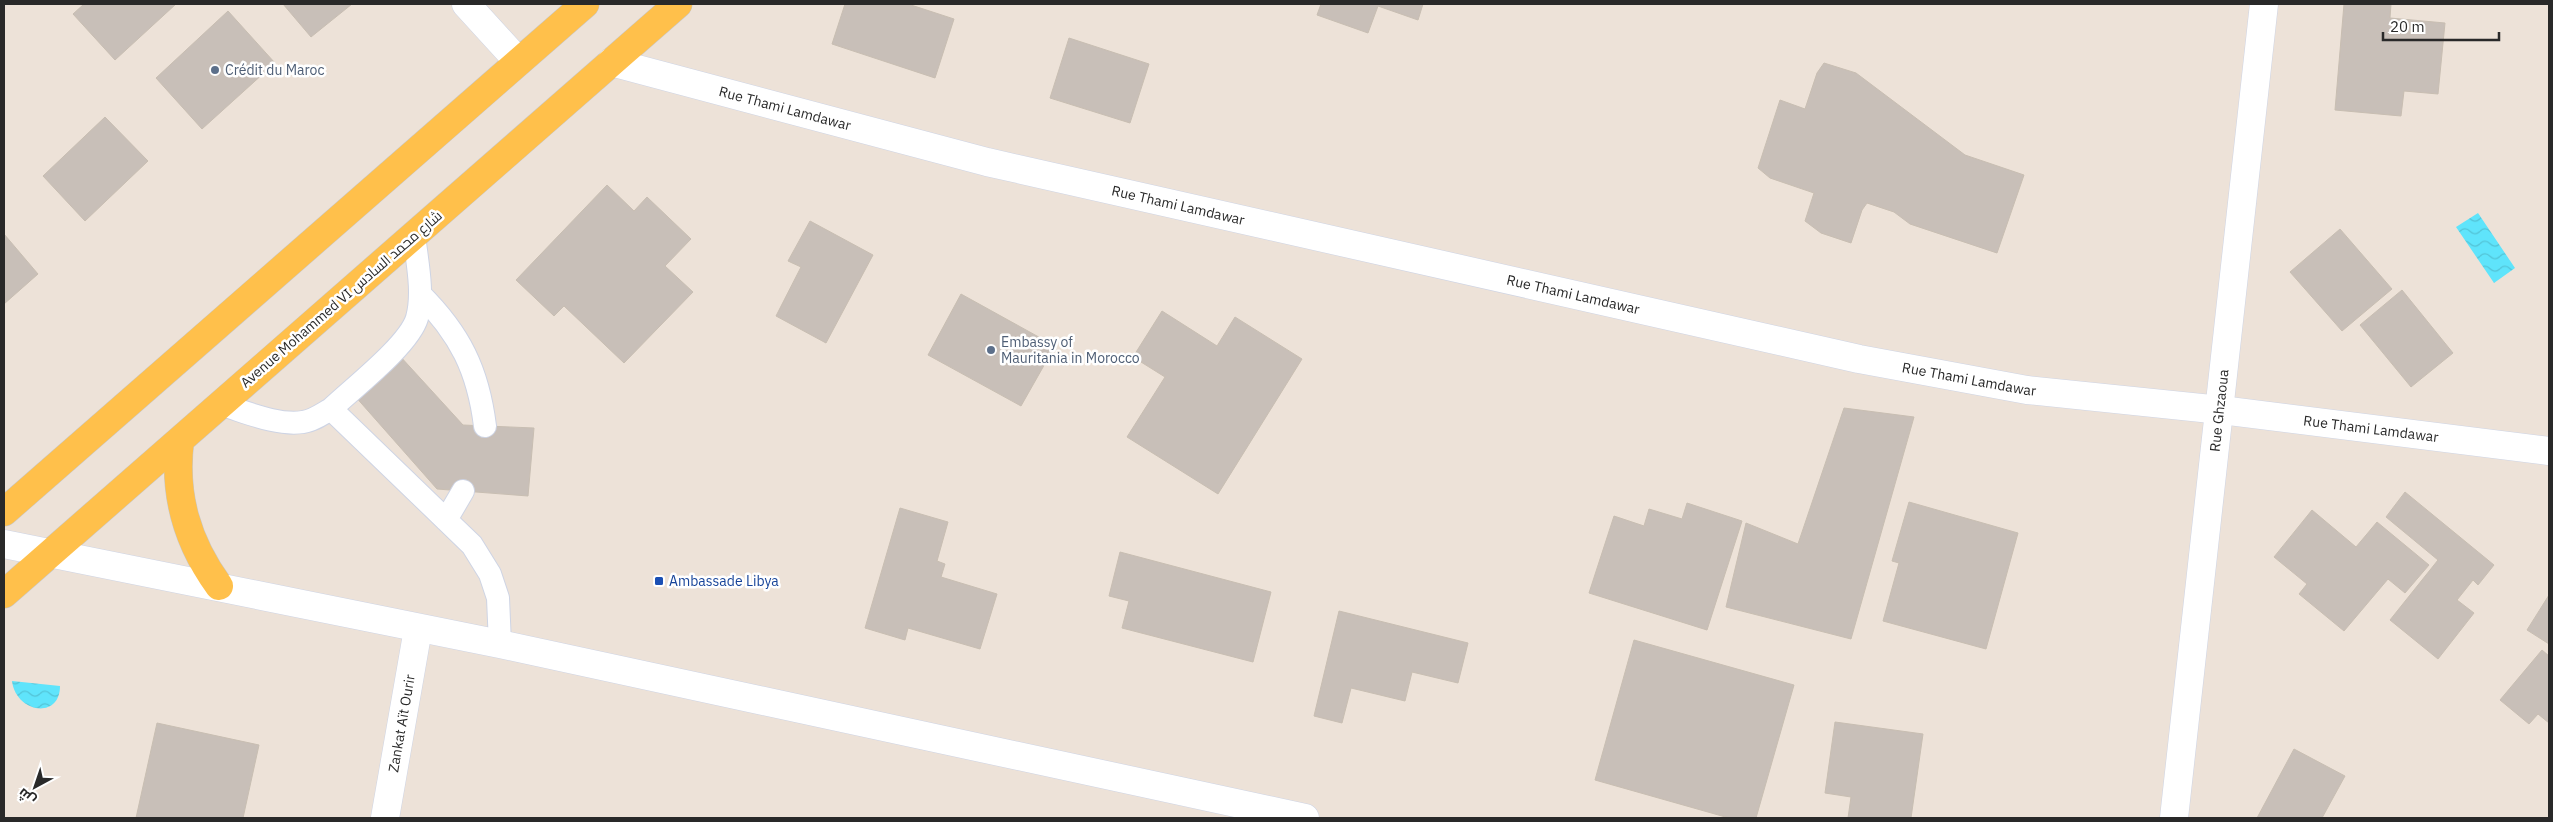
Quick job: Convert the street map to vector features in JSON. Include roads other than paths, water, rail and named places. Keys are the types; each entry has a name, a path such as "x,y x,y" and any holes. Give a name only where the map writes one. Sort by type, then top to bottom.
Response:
{"main road":[{"path":"4,512 585,4"},
{"name":"Avenue Mohammed VI شارع محمد السادس","path":"4,594 678,4"},
{"path":"180,440 178,486 185,524 205,567 219,586"}],"street":[{"path":"466,4 518,61"},
{"name":"Rue Ghzaoua","path":"2174,818 2221,410 2264,4"},
{"name":"Rue Thami Lamdawar","path":"611,62 987,162 1859,359 2027,390 2221,410 2549,451"},
{"path":"4,544 219,586 418,629 500,644 1304,818"},
{"name":"Zankat Aït Ourir","path":"385,818 418,629"}],"lane":[{"path":"219,404 289,422 310,420 331,409 409,336 417,318 420,294 414,235"},
{"path":"420,294 443,316 460,342 474,370 482,398 486,426"},
{"path":"331,409 472,545 490,574 498,598 500,644"},
{"path":"446,520 463,491"}],"water":[{"path":"2478,213 2515,268 2494,283 2456,227"},
{"path":"12,681 60,686 58,697 53,704 46,708 29,706 15,692"}],"place":[{"name":"Crédit du Maroc","path":"215,70"},
{"name":"Embassy of Mauritania in Morocco","path":"991,350"},
{"name":"Ambassade Libya","path":"659,581"}]}
